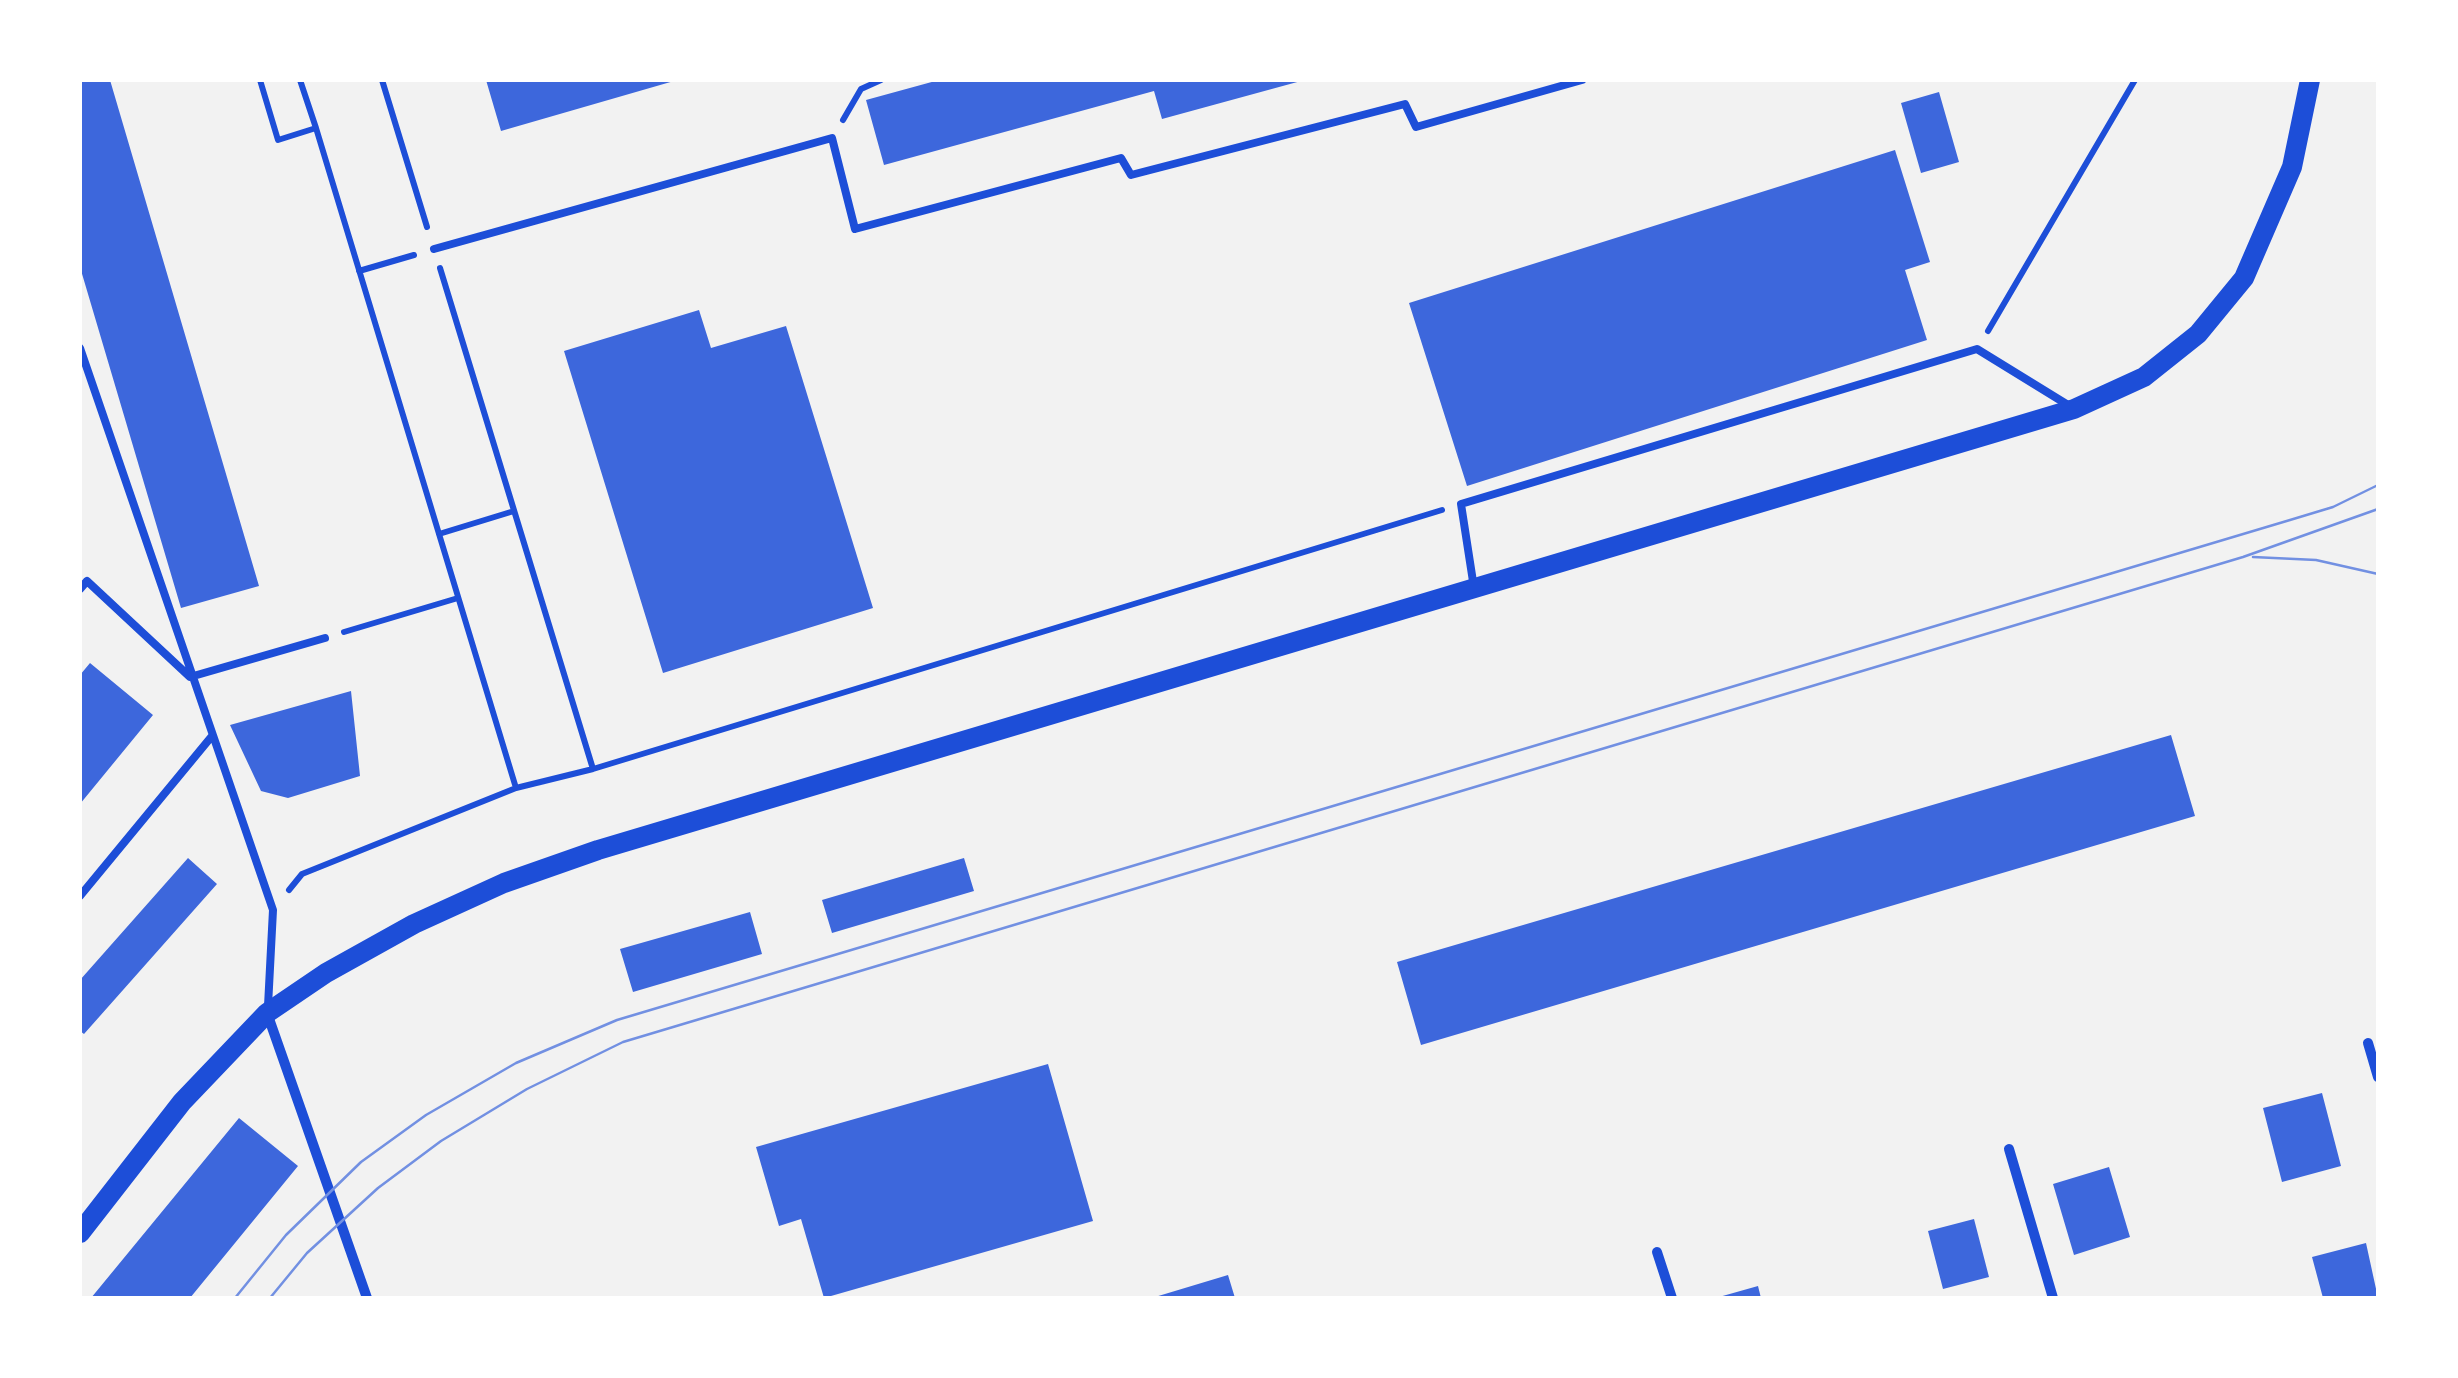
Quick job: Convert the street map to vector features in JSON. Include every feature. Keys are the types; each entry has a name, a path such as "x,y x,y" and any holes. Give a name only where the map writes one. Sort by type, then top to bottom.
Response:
{"main road":[{"path":"80,1233 182,1102 267,1013 326,973 414,924 504,883 598,850 2074,409 2144,377 2198,334 2244,278 2292,168 2310,80"}],"street":[{"path":"267,1013 367,1298"},
{"path":"2368,1043 2378,1077"},
{"path":"2010,1149 2053,1298"},
{"path":"1657,1252 1672,1298"}],"lane":[{"path":"434,249 832,138 856,229 1120,158 1131,175 1405,104 1416,128 1582,80"},
{"path":"80,348 273,910 267,1013"},
{"path":"1474,588 1461,504 1978,349 2074,409"},
{"path":"80,588 86,581 190,677"},
{"path":"190,677 325,638"},
{"path":"80,896 212,736"}],"path":[{"path":"260,80 278,140 316,128"},
{"path":"300,80 516,788"},
{"path":"382,80 594,769"},
{"path":"832,138 860,88 881,80"},
{"path":"1978,349 2135,80"},
{"path":"359,271 434,249"},
{"path":"273,910 302,874 516,788 594,769 1461,504"},
{"path":"438,534 514,511"},
{"path":"325,638 458,598"}],"building":[{"path":"80,80 110,80 259,586 181,608 80,267"},
{"path":"486,80 673,80 674,81 501,131"},
{"path":"939,80 1301,81 1162,119 1154,91 884,165 866,100"},
{"path":"1939,92 1959,162 1921,173 1901,103"},
{"path":"1895,150 1930,262 1905,270 1927,340 1467,486 1409,303"},
{"path":"699,310 711,348 786,326 873,608 663,673 564,351"},
{"path":"90,663 153,715 80,804 80,675"},
{"path":"351,691 360,776 288,798 261,791 230,725"},
{"path":"2171,735 2195,816 1421,1045 1397,962"},
{"path":"188,858 217,884 84,1034 80,1031 80,980"},
{"path":"964,858 974,891 832,933 822,900"},
{"path":"750,912 762,954 633,992 620,949"},
{"path":"1048,1064 1093,1221 824,1298 801,1219 779,1226 756,1147"},
{"path":"2322,1093 2341,1166 2282,1182 2263,1108"},
{"path":"239,1118 298,1166 190,1298 91,1298"},
{"path":"2109,1167 2130,1237 2074,1255 2053,1184"},
{"path":"1974,1219 1989,1277 1943,1289 1928,1231"},
{"path":"2366,1243 2378,1298 2323,1298 2312,1257"},
{"path":"1228,1275 1235,1298 1155,1298 1155,1297"},
{"path":"1758,1286 1761,1298 1719,1298 1719,1297"}],"tram line":[{"path":"235,1298 286,1235 361,1162 426,1115 516,1063 617,1020 2333,507 2378,485"},
{"path":"270,1298 307,1253 378,1188 441,1141 527,1089 623,1042 2243,557 2378,509"},
{"path":"2253,557 2316,560 2378,574"}]}
